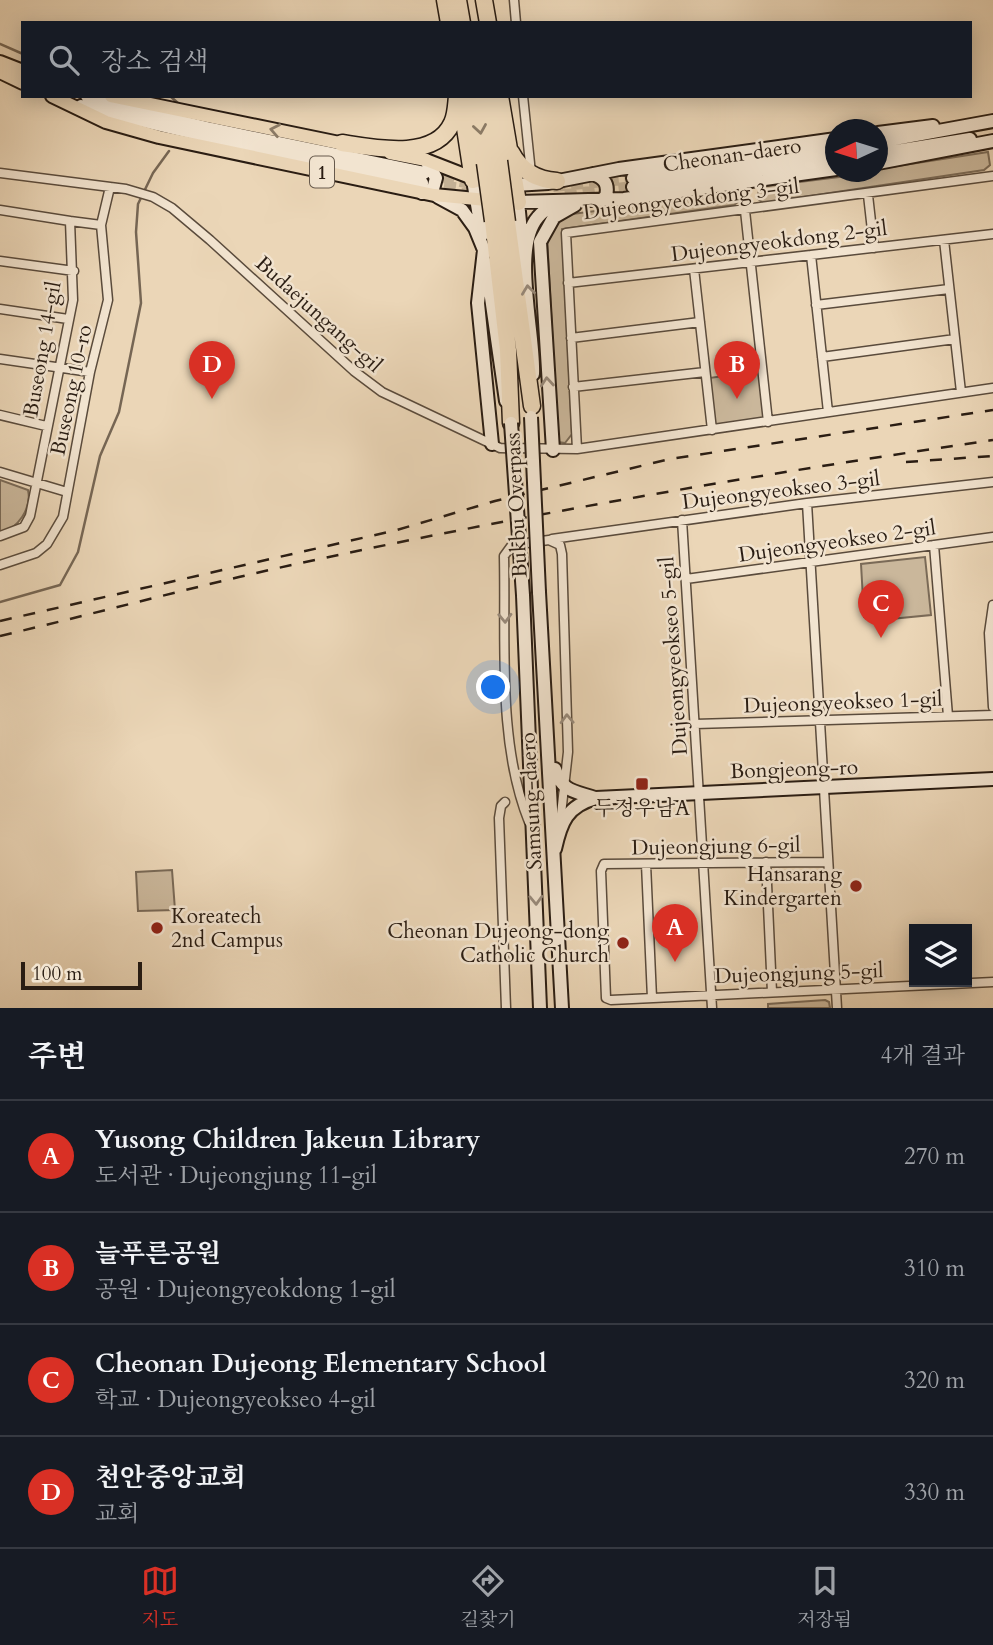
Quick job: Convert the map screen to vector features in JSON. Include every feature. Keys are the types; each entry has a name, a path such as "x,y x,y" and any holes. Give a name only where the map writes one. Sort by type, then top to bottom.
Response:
{"highway":[{"path":"445,0 449,21"},
{"path":"458,0 462,21"},
{"path":"473,0 477,21"},
{"path":"484,0 488,21"},
{"path":"458,98 473,180"},
{"name":"1","path":"342,143 405,149 429,144 439,139 452,123 458,98"},
{"path":"475,98 492,162"},
{"path":"488,98 492,162 500,222 532,412"},
{"path":"500,98 518,202"},
{"path":"508,147 516,162 531,173 546,180 557,181"},
{"path":"500,222 511,422"}],"main road":[{"path":"0,62 21,70"},
{"path":"0,72 21,81"},
{"name":"1","path":"57,98 106,122 159,137 425,181 477,200"},
{"path":"92,98 107,104 425,181 473,180 514,185 557,181 593,173 825,140"},
{"name":"1","path":"121,98 342,143"},
{"path":"888,132 989,122"},
{"path":"888,140 989,122"},
{"path":"888,153 993,139"},
{"path":"888,161 993,139"},
{"path":"342,143 425,181 462,210 475,228 484,250"},
{"name":"Cheonan-daero","path":"825,150 633,183 825,161"},
{"path":"620,169 615,175 614,186 618,196 624,199"},
{"path":"477,200 555,203 624,199 825,170"},
{"path":"553,450 540,242 554,217 607,194 604,179 593,173"},
{"path":"473,180 484,250 478,303 496,446"},
{"name":"Bukbu Overpass","path":"518,202 533,333 532,412 539,592"},
{"path":"524,261 535,221 555,203"},
{"name":"Bukbu Overpass","path":"484,250 499,369 511,422 523,595"},
{"name":"Samsung-daero","path":"539,592 562,1008"},
{"name":"Samsung-daero","path":"523,595 540,1008"},
{"path":"549,753 563,787 578,795 596,798"},
{"name":"Bongjeong-ro","path":"596,798 993,779"},
{"path":"555,849 560,823 576,806 596,798"}],"street":[{"path":"514,0 516,21"},
{"path":"523,98 531,173"},
{"name":"Budaejungang-gil","path":"0,173 126,189 146,194 172,208 383,393 496,446"},
{"name":"Dujeongyeokdong 3-gil","path":"577,449 566,233 993,176"},
{"path":"741,183 768,422"},
{"name":"Buseong 10-ro","path":"0,565 22,560 47,544 62,517 90,372 108,300 101,225 110,187"},
{"path":"868,194 874,248"},
{"path":"0,210 101,225"},
{"name":"Buseong 14-gil","path":"0,536 24,527 30,516 73,300 70,220"},
{"name":"Dujeongyeokdong 2-gil","path":"568,283 993,234"},
{"path":"943,240 961,392"},
{"path":"811,255 828,412"},
{"path":"0,261 74,271"},
{"path":"694,269 712,430"},
{"path":"816,305 949,289"},
{"path":"0,309 68,319"},
{"path":"570,338 700,322"},
{"path":"822,357 955,339"},
{"path":"0,359 90,372"},
{"path":"573,387 705,372"},
{"path":"496,446 577,449 993,388"},
{"path":"0,415 46,426"},
{"path":"0,472 67,492"},
{"name":"Dujeongyeokseo 3-gil","path":"533,832 518,794 510,747 504,556 512,545 807,503 993,482"},
{"path":"807,503 837,1008"},
{"name":"Dujeongyeokseo 5-gil","path":"682,520 712,1008"},
{"path":"562,554 564,544 573,536"},
{"name":"Dujeongyeokseo 2-gil","path":"686,579 993,537"},
{"path":"549,540 560,545 562,554 568,752 560,823"},
{"path":"934,545 948,716"},
{"path":"993,605 989,633 993,707"},
{"name":"Dujeongyeokseo 1-gil","path":"695,724 993,715"},
{"path":"505,802 501,806 499,818 506,1008"},
{"path":"766,862 772,992"},
{"name":"Dujeongjung 6-gil","path":"606,998 601,871 604,864 828,862"},
{"path":"646,864 652,998"},
{"name":"Dujeongjung 5-gil","path":"606,998 993,982"}],"shaded area":[{"path":"988,152 990,165 984,170 763,203 757,198 760,187 825,179 825,182 888,182 888,167"},
{"path":"738,193 739,201 734,205 562,229 572,434 565,443 558,442 547,236 554,224 572,214"},
{"path":"760,371 765,419 714,427 709,378"},
{"path":"0,480 28,490 29,497 26,510 18,522 0,533"},
{"path":"925,557 931,615 870,621 864,617 861,564"},
{"path":"172,870 175,910 138,911 136,872"},
{"path":"825,1000 829,1002 830,1008 768,1008 768,1004"}],"waterway":[{"path":"0,44 21,53"},
{"path":"172,98 179,104"},
{"path":"0,602 60,585 78,552 100,456 119,412 141,303 136,232 138,204 153,173 169,151"}],"tunnel":[{"path":"425,173 469,183"},
{"path":"553,186 633,178"},
{"path":"426,184 484,192"},
{"path":"565,195 633,187"}],"railway":[{"path":"0,621 397,530 495,501 670,459 993,410"},
{"path":"0,636 208,584 456,531 724,482 993,440"},
{"path":"906,462 993,456"}],"place":[{"name":"천안중앙교회","path":"212,399"},
{"name":"늘푸른공원","path":"737,399"},
{"name":"Cheonan Dujeong Elementary School","path":"881,638"},
{"name":"두정우남A","path":"642,784"},
{"name":"Hansarang Kindergarten","path":"856,886"},
{"name":"Koreatech 2nd Campus","path":"157,928"},
{"name":"Cheonan Dujeong-dong Catholic Church","path":"623,943"},
{"name":"Yusong Children Jakeun Library","path":"675,962"}]}
